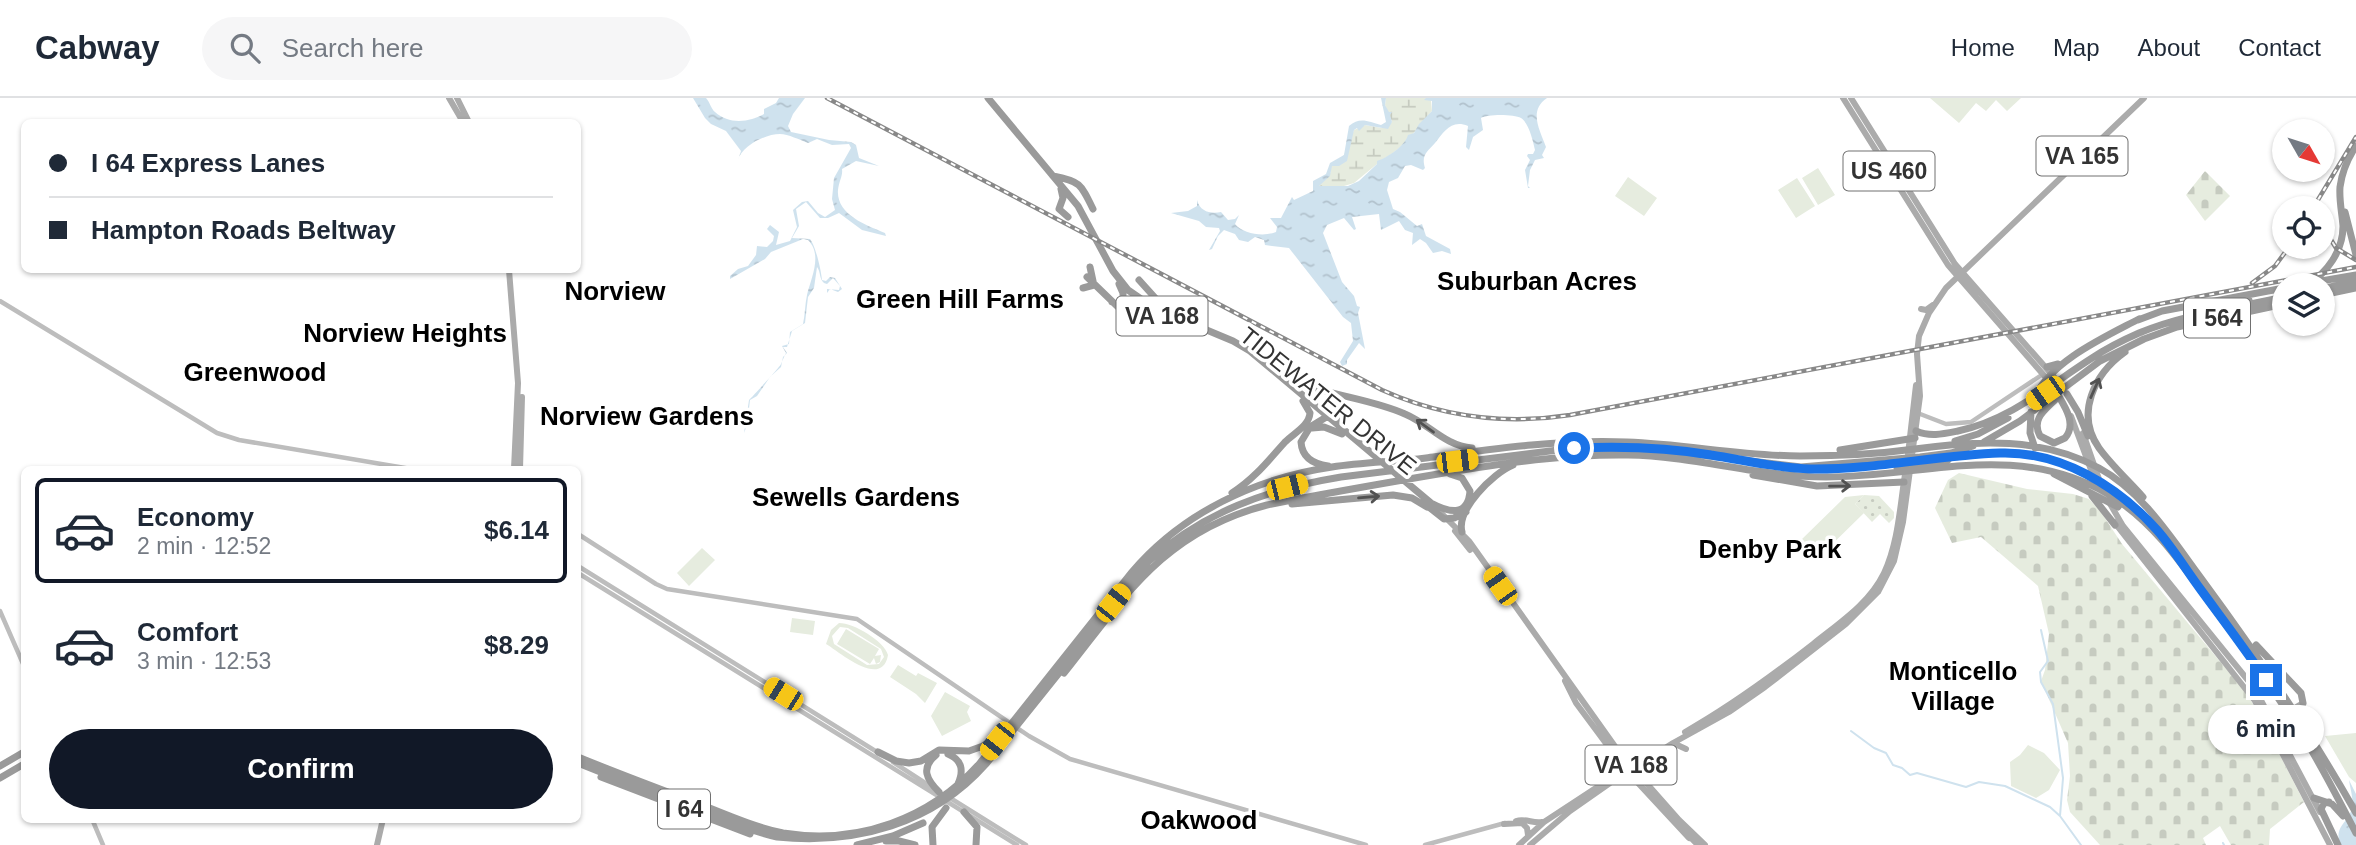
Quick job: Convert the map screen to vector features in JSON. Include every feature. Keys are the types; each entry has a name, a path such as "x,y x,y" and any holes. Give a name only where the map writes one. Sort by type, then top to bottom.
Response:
{"highway":[{"name":"TIDEWATER DRIVE","path":"988,98 1076,207 1119,284 1141,304 1238,349 1326,417"},
{"path":"2321,273 2329,266 2341,239 2343,229 2340,190 2346,164 2356,146"},
{"path":"2355,251 2344,198 2348,172 2356,154"},
{"name":"TIDEWATER DRIVE","path":"1052,176 1076,207"},
{"path":"1052,176 1079,183 1093,209"},
{"path":"1076,207 1071,189 1073,183 1079,183"},
{"path":"1060,188 1064,196 1060,204 1061,212 1068,217"},
{"path":"1060,204 1067,202 1076,207"},
{"name":"TIDEWATER DRIVE","path":"1107,265 1128,290 1151,307 1174,320 1235,342 1266,364 1446,519"},
{"path":"1090,267 1094,285"},
{"path":"2335,279 2356,275"},
{"path":"1087,277 1110,301 1122,309 1174,320"},
{"path":"1128,290 1139,292 1142,288 1139,280 1174,320"},
{"path":"2335,286 2356,281"},
{"path":"1110,301 1118,304 1124,300 1119,284"},
{"path":"1083,288 1094,285"},
{"path":"2335,293 2356,289"},
{"path":"2151,315 2272,295"},
{"path":"2183,560 2116,503 2055,475 2035,450 2029,426 2031,409 2050,370 2139,319 2192,305 2272,295"},
{"path":"2139,333 2272,296"},
{"path":"1947,464 1996,441 2097,355 2178,317 2252,299"},
{"name":"I 564","path":"2152,336 2177,327 2272,307"},
{"path":"2053,384 2069,381 2119,351 2152,336"},
{"path":"2152,336 2111,364 2099,377 2090,396 2088,418 2094,439 2178,540 2183,560"},
{"path":"1266,364 1296,381 1406,414 1447,441 1464,447 1547,442 1556,444"},
{"path":"2053,384 2071,426 2065,438 2054,443 2043,439 2036,427 2052,396 2053,384"},
{"path":"2052,396 2095,448 2119,470"},
{"path":"1752,453 1823,452 1975,427 2052,396"},
{"path":"1020,721 1129,583 1156,554 1211,516 1287,487 1376,472 1584,448 1652,449 1801,467 1899,466 1920,457 1958,451 1983,442 2052,396"},
{"path":"1922,447 1978,434 2052,396"},
{"path":"1187,522 1204,508 1241,486 1266,465 1310,417 1310,411 1303,401"},
{"path":"1343,432 1339,420 1345,410"},
{"path":"1298,430 1326,417"},
{"path":"1326,417 1308,429 1301,442 1303,453 1317,463 1335,466"},
{"path":"1308,429 1319,426 1343,432"},
{"name":"TIDEWATER DRIVE","path":"1343,432 1431,503"},
{"name":"I 64","path":"1020,721 1138,565 1187,522 1227,498 1278,479 1335,466 1556,444 1625,442 1809,456 2005,442 2041,446 2078,458 2104,471 2143,503 2285,701"},
{"name":"I 64","path":"857,845 914,827 942,805 957,792 1020,721 1152,566 1170,550 1201,530 1253,508 1442,473 1545,458 1652,456 1753,471 1825,477 2002,453 2046,459 2082,473 2109,488 2156,529 2173,553"},
{"path":"1652,456 1803,485 1851,486 1907,480"},
{"path":"1462,532 1460,522 1466,512 1486,484 1500,471 1516,464 1545,458"},
{"path":"1993,464 2036,470 2090,494 2115,524"},
{"name":"I 64","path":"1899,466 2036,466 2087,483 2141,518 2173,553 2183,560 2220,604 2332,769 2356,813"},
{"path":"1431,503 1453,512 1462,508 1469,497 1465,480 1442,473"},
{"path":"1253,508 1393,495 1412,498 1436,513"},
{"path":"1446,519 1466,512"},
{"path":"2220,604 2301,694 2303,703"},
{"name":"I 64","path":"2295,716 2335,804"},
{"path":"878,752 900,762 913,763 939,750 960,752 977,749 1010,731"},
{"path":"0,769 21,754"},
{"path":"939,792 929,781 926,773 928,763 938,755 950,754 960,762 962,774 957,792"},
{"name":"I 64","path":"581,758 760,827 796,836 839,837 866,833 942,805"},
{"path":"0,769 21,759"},
{"path":"0,778 21,766"},
{"path":"581,767 763,834 803,842 841,842 883,834 907,825 942,805"},
{"name":"I 64","path":"581,767 743,832 792,845"},
{"path":"2314,798 2335,804 2356,835"},
{"path":"2335,804 2324,803 2320,809 2337,845"},
{"path":"933,845 932,827 942,805"},
{"path":"964,812 977,827 976,845"},
{"path":"871,842 899,841 915,845"}],"main road":[{"path":"449,98 461,119"},
{"path":"457,98 468,119"},
{"name":"US 460","path":"1843,98 1929,236 1960,274 2050,370 2053,384 2076,427 2102,499 2115,524 2271,722 2330,845"},
{"name":"US 460","path":"1851,98 1960,274"},
{"name":"VA 165","path":"1530,845 1570,811 1631,767 1748,699 1867,606 1882,586 1896,555 1914,436 1919,336 1934,304 1960,274 2144,98"},
{"path":"511,273 519,383 514,466"},
{"path":"511,273 522,388 520,466"},
{"path":"0,301 217,433 239,440 393,466"},
{"path":"1921,309 1926,310 1934,304"},
{"path":"1916,412 1951,424 1971,422 2050,370"},
{"name":"US 460","path":"2050,370 2052,396 2081,426 2102,486 2116,516 2250,682 2337,845"},
{"path":"1914,436 1921,418 1928,417"},
{"name":"VA 165","path":"1519,845 1544,822 1744,696 1863,603 1882,577 1891,554 1907,480"},
{"name":"TIDEWATER DRIVE","path":"1431,503 1471,551 1615,750 1701,845"},
{"name":"TIDEWATER DRIVE","path":"1446,519 1462,532 1619,751 1701,845"},
{"path":"581,536 667,589 857,619 1029,736 1070,759 1366,845"},
{"path":"581,568 1027,845"},
{"path":"581,575 1017,845"},
{"path":"0,611 21,659"},
{"path":"1565,681 1580,708 1701,845"},
{"path":"1578,695 1583,698 1631,767"},
{"path":"2271,722 2303,703"},
{"path":"1673,743 1686,749"},
{"path":"2301,787 2314,798"},
{"path":"1426,845 1525,819 1534,823 1544,822"},
{"path":"1516,821 1527,823 1531,833"},
{"path":"94,823 103,845"},
{"path":"375,845 380,823"},
{"path":"1504,824 1522,823 1538,837"}],"green space":[{"path":"1386,98 1426,98 1431,100 1432,111 1400,147 1377,162 1354,183 1344,186 1319,186 1329,175 1331,166 1340,165 1354,130 1365,125 1382,128 1392,122 1385,105"},
{"path":"1930,98 2021,98 2007,111 1996,100 1986,111 1976,103 1959,123"},
{"path":"1818,168 1835,195 1818,205 1802,178"},
{"path":"2205,171 2230,196 2205,221 2186,195"},
{"path":"1628,177 1657,198 1644,216 1615,196"},
{"path":"1797,178 1815,206 1796,218 1778,190"},
{"path":"1959,473 2027,489 2073,494 2089,499 2101,512 2122,544 2243,689 2304,802 2270,829 2269,845 2231,845 2220,826 2203,838 2206,845 2100,845 2070,812 2067,800 2070,776 2068,743 2041,681 2049,634 2038,586 1981,537 1952,543 1935,508 1948,480"},
{"path":"1864,495 1879,496 1894,512 1894,518 1889,523 1880,514 1872,522 1855,504"},
{"path":"1864,495 1855,504 1864,513 1817,559 1800,541 1845,497"},
{"path":"702,548 715,560 689,586 677,573"},
{"path":"792,618 815,621 813,635 790,632"},
{"path":"839,623 868,634 881,644 888,655 884,665 878,669 870,669 841,654 826,644 831,630","holes":["840,627 848,628 881,649 884,657 879,664 867,665 834,644 832,636"]},
{"path":"846,629 879,649 875,656 881,655 880,662 876,664 874,658 870,664 837,644"},
{"path":"898,665 916,676 918,673 937,683 925,703 890,677"},
{"path":"945,692 970,706 967,712 971,721 942,736 931,716"},
{"path":"2356,733 2356,783 2349,777 2325,736"},
{"path":"2028,745 2044,753 2060,770 2049,790 2036,798 2011,786 2010,762"}],"water":[{"path":"693,98 706,98 714,111 721,116 740,121 764,114 764,109 776,103 779,98 805,98 788,126 791,132 851,142 856,145 859,158 879,166 856,161 842,169 838,190 842,206 853,218 885,233 886,236 862,230 839,213 828,218 820,218 806,202 796,209 799,226 792,238 810,239 816,253 822,280 826,281 830,277 835,278 842,289 838,292 831,289 839,290 840,286 833,278 827,284 824,283 821,280 817,267 814,288 808,297 805,323 792,331 789,339 790,332 803,324 807,295 815,267 815,253 808,240 803,239 771,252 765,259 730,279 730,276 738,269 748,266 756,255 757,246 767,247 773,241 774,236 767,229 770,225 779,232 776,245 790,241 797,227 793,210 802,202 808,201 825,217 835,210 832,199 834,178 851,148 849,144 832,145 817,139 808,143 780,134 761,139 749,146 738,160 741,151 726,131 705,118"},
{"path":"1381,98 1386,98 1385,105 1389,112 1392,112 1392,122 1388,129 1365,125 1359,131 1357,128 1354,130 1347,161 1339,166 1332,166 1330,176 1319,186 1348,186 1359,181 1377,161 1400,147 1432,111 1432,101 1424,100 1426,98 1547,98 1541,103 1537,115 1546,147 1542,155 1544,158 1535,160 1530,170 1528,188 1525,170 1530,160 1527,156 1535,150 1526,124 1521,118 1513,116 1484,117 1481,118 1483,130 1473,137 1469,150 1466,147 1468,126 1452,125 1426,154 1423,170 1411,165 1405,166 1398,178 1389,182 1387,190 1393,209 1417,226 1422,224 1426,236 1450,249 1451,254 1442,251 1433,253 1420,239 1412,245 1413,233 1405,230 1399,221 1381,230 1379,214 1352,217 1356,229 1354,230 1344,218 1327,225 1323,233 1342,282 1360,307 1358,313 1365,349 1359,343 1347,364 1342,366 1340,362 1353,341 1351,323 1343,317 1289,248 1265,245 1264,240 1255,237 1248,242 1239,240 1235,234 1224,230 1209,250 1220,231 1219,228 1206,227 1199,221 1171,213 1188,211 1197,206 1197,200 1203,210 1221,212 1228,220 1239,215 1235,224 1243,230 1260,234 1276,232 1277,227 1270,218 1281,218 1292,197 1294,200 1313,191 1313,181 1326,174 1330,163 1344,155 1349,126 1361,120 1381,125 1386,122"},
{"path":"769,378 757,396 750,400 744,433 749,400"},
{"path":"2349,780 2356,794 2356,845 2340,845 2340,829 2352,805"}],"waterway":[{"path":"2041,630 2048,661 2040,672 2041,682 2053,704 2063,778 2060,816 2081,845"},
{"path":"1851,731 1874,748 1886,753 1893,765 1910,775 1917,773 1966,787 1979,782 2005,786 2050,807 2060,816"}],"railway":[{"path":"827,98 1382,390 1428,407 1498,419 1570,415 2356,267"},
{"path":"2320,196 2356,137"},
{"path":"2335,246 2356,260"},
{"path":"2252,283 2280,259"}],"district":[{"name":"Suburban Acres","path":"1537,281"},
{"name":"Norview","path":"615,291"},
{"name":"Green Hill Farms","path":"960,299"},
{"name":"Norview Heights","path":"405,333"},
{"name":"Greenwood","path":"255,372"},
{"name":"Norview Gardens","path":"647,416"},
{"name":"Sewells Gardens","path":"856,497"},
{"name":"Denby Park","path":"1770,549"},
{"name":"Monticello Village","path":"1953,686"},
{"name":"Oakwood","path":"1199,820"}],"route":[{"path":"1574,448 1633,447 1671,450 1773,466 1811,469 2002,453 2026,454 2057,462 2109,488 2156,529 2266,680"}]}
